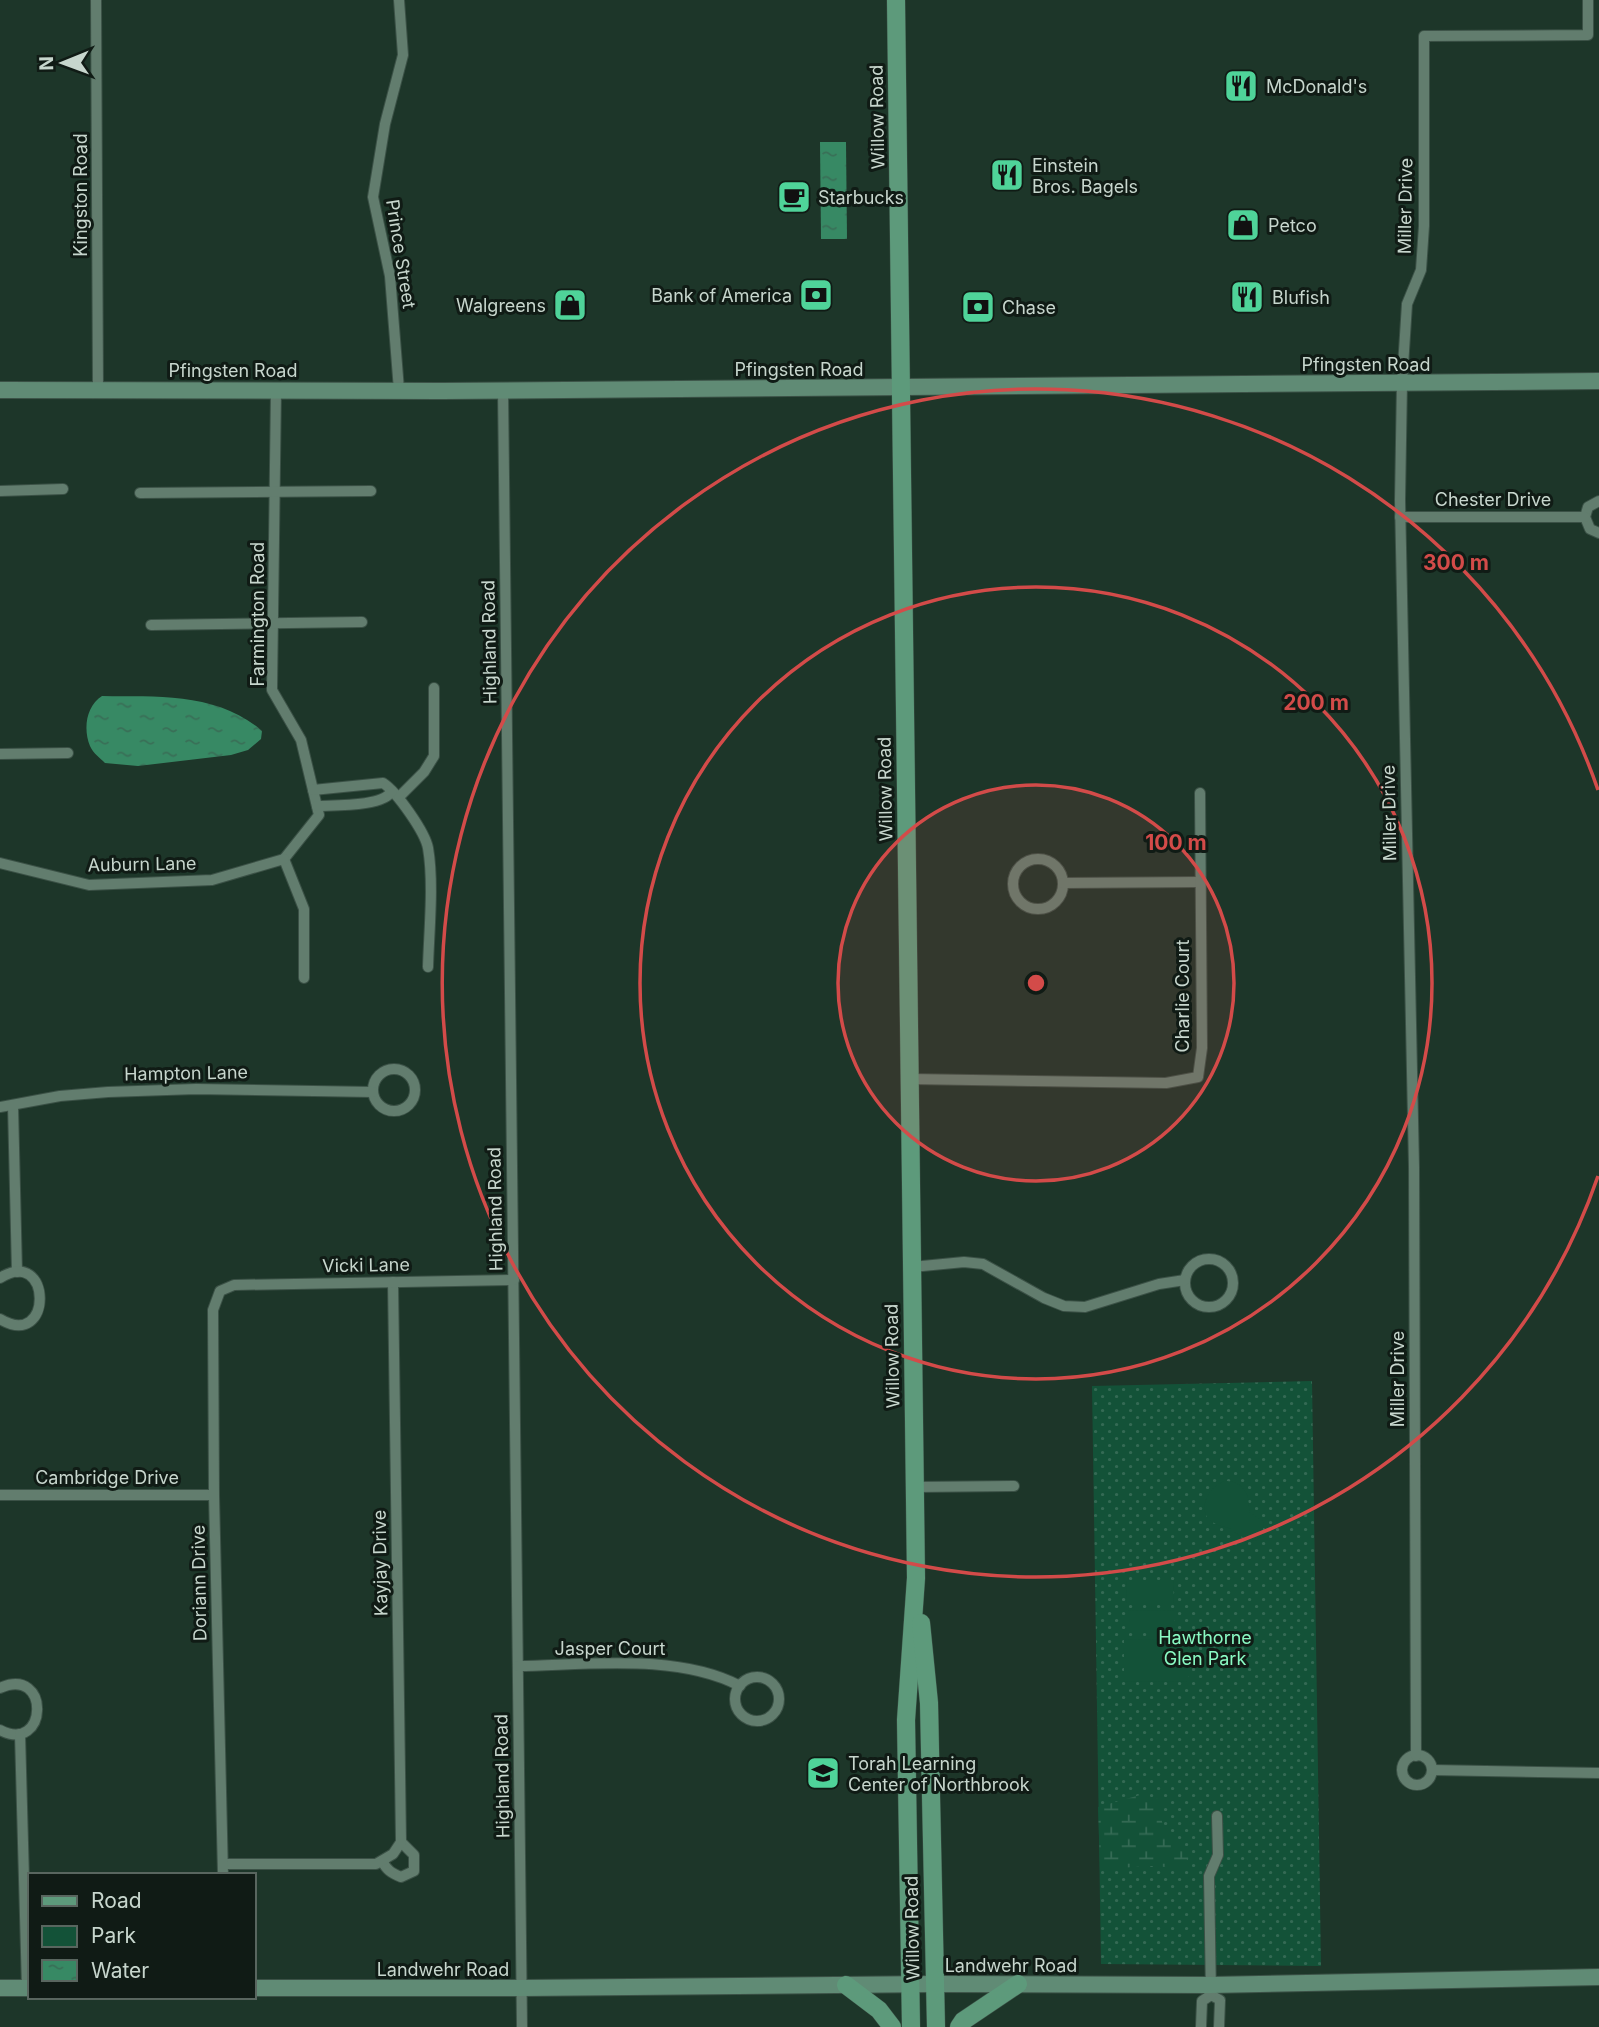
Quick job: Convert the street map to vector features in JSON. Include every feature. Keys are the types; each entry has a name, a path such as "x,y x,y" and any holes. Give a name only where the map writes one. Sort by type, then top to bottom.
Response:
{"main road":[{"name":"Willow Road","path":"896,0 916,1578 906,1720 911,2027"},
{"name":"Pfingsten Road","path":"0,390 503,390 1599,381"},
{"name":"Willow Road","path":"916,1578 929,1703 936,2027"},
{"name":"Landwehr Road","path":"256,1988 1018,1984 1210,1990 1599,1977"},
{"path":"959,2027 963,2021 1018,1984"},
{"path":"846,1985 880,2010 892,2027"},
{"path":"0,1988 28,1988"}],"street":[{"name":"Kingston Road","path":"96,0 98,390"},
{"name":"Prince Street","path":"399,0 403,55 385,124 373,197 390,276 399,390"},
{"name":"Miller Drive","path":"1416,1756 1414,1167 1400,517 1402,383 1407,304 1421,270 1424,226 1424,36 1588,34 1588,0"},
{"name":"Farmington Road","path":"276,390 272,690 301,740 317,806"},
{"name":"Highland Road","path":"503,390 522,2027"},
{"path":"0,491 63,489"},
{"path":"139,493 371,491"},
{"path":"1599,501 1588,508 1585,517 1590,529 1599,533"},
{"name":"Chester Drive","path":"1400,517 1585,517"},
{"path":"151,625 362,622"},
{"path":"304,978 304,909 284,859 319,815 317,806 386,799 424,772 435,756 433,688"},
{"path":"0,754 68,753"},
{"path":"313,790 383,783 395,794 428,846 428,967"},
{"name":"Charlie Court","path":"910,1079 1166,1083 1198,1077 1202,1048 1200,793"},
{"name":"Auburn Lane","path":"0,863 89,885 212,880 284,859"},
{"path":"1035,859 1043,860 1057,868 1063,883 1058,899 1045,909 1028,908 1021,903 1013,888 1016,872 1021,866 1035,859"},
{"path":"1063,883 1199,882"},
{"name":"Hampton Lane","path":"0,1107 60,1096 121,1091 196,1088 373,1091"},
{"path":"13,1106 17,1272"},
{"path":"1205,1259 1212,1259 1230,1272 1233,1287 1225,1301 1217,1306 1201,1306 1188,1296 1185,1280 1191,1266 1205,1259"},
{"path":"912,1267 964,1262 983,1264 1044,1298 1064,1306 1085,1307 1159,1284 1185,1280"},
{"path":"0,1278 17,1272 31,1277 38,1285 41,1296 40,1307 33,1318 22,1324 0,1319"},
{"name":"Vicki Lane","path":"220,1291 234,1285 514,1280"},
{"name":"Kayjay Drive","path":"223,1869 376,1864 382,1861 387,1870 401,1877 414,1871 414,1855 401,1842 393,1283"},
{"name":"Doriann Drive","path":"220,1291 214,1310 214,1495 223,1869"},
{"path":"915,1487 1014,1486"},
{"name":"Cambridge Drive","path":"0,1494 214,1495"},
{"name":"Jasper Court","path":"518,1666 664,1664 723,1677 740,1686"},
{"name":"Jasper Court","path":"751,1677 766,1678 776,1687 779,1702 777,1709 767,1719 748,1719 738,1710 736,1704 740,1686 751,1677"},
{"path":"0,1688 16,1684 30,1691 35,1697 38,1711 33,1725 20,1734 12,1735 0,1730"},
{"path":"20,1734 28,1988"},
{"path":"1416,1756 1425,1758 1432,1770 1426,1782 1417,1785 1408,1782 1403,1769 1407,1760 1416,1756"},
{"path":"1432,1770 1599,1773"},
{"path":"1201,2027 1202,2001 1210,1990 1209,1876 1218,1855 1217,1816"},
{"path":"382,1861 393,1854 401,1842"},
{"path":"1210,1990 1220,2000 1219,2027"}],"green space":[{"name":"Hawthorne Glen Park","path":"1312,1381 1321,1966 1101,1964 1092,1386"},
{"path":"1224,1481 1236,1483 1244,1489 1249,1512 1264,1522 1262,1535 1256,1541 1209,1520 1204,1508 1205,1501 1212,1489"},
{"path":"1126,1581 1173,1581 1174,1603 1127,1603"},
{"path":"1174,1610 1174,1632 1127,1632 1127,1611"},
{"path":"1188,1639 1188,1681 1124,1682 1124,1640"},
{"path":"1140,1795 1163,1800 1163,1826 1170,1838 1190,1855 1181,1868 1151,1866 1100,1869 1098,1807"}],"water":[{"path":"820,142 846,142 847,239 821,239"},
{"path":"102,696 165,697 206,703 245,718 262,731 261,739 248,750 231,755 138,766 105,763 91,749 87,732 89,712"}],"place":[{"name":"McDonald's","path":"1241,86"},
{"name":"Einstein Bros. Bagels","path":"1007,175"},
{"name":"Starbucks","path":"794,197"},
{"name":"Petco","path":"1243,225"},
{"name":"Bank of America","path":"816,295"},
{"name":"Blufish","path":"1247,297"},
{"name":"Walgreens","path":"570,305"},
{"name":"Chase","path":"978,307"},
{"name":"Torah Learning Center of Northbrook","path":"823,1773"}]}
